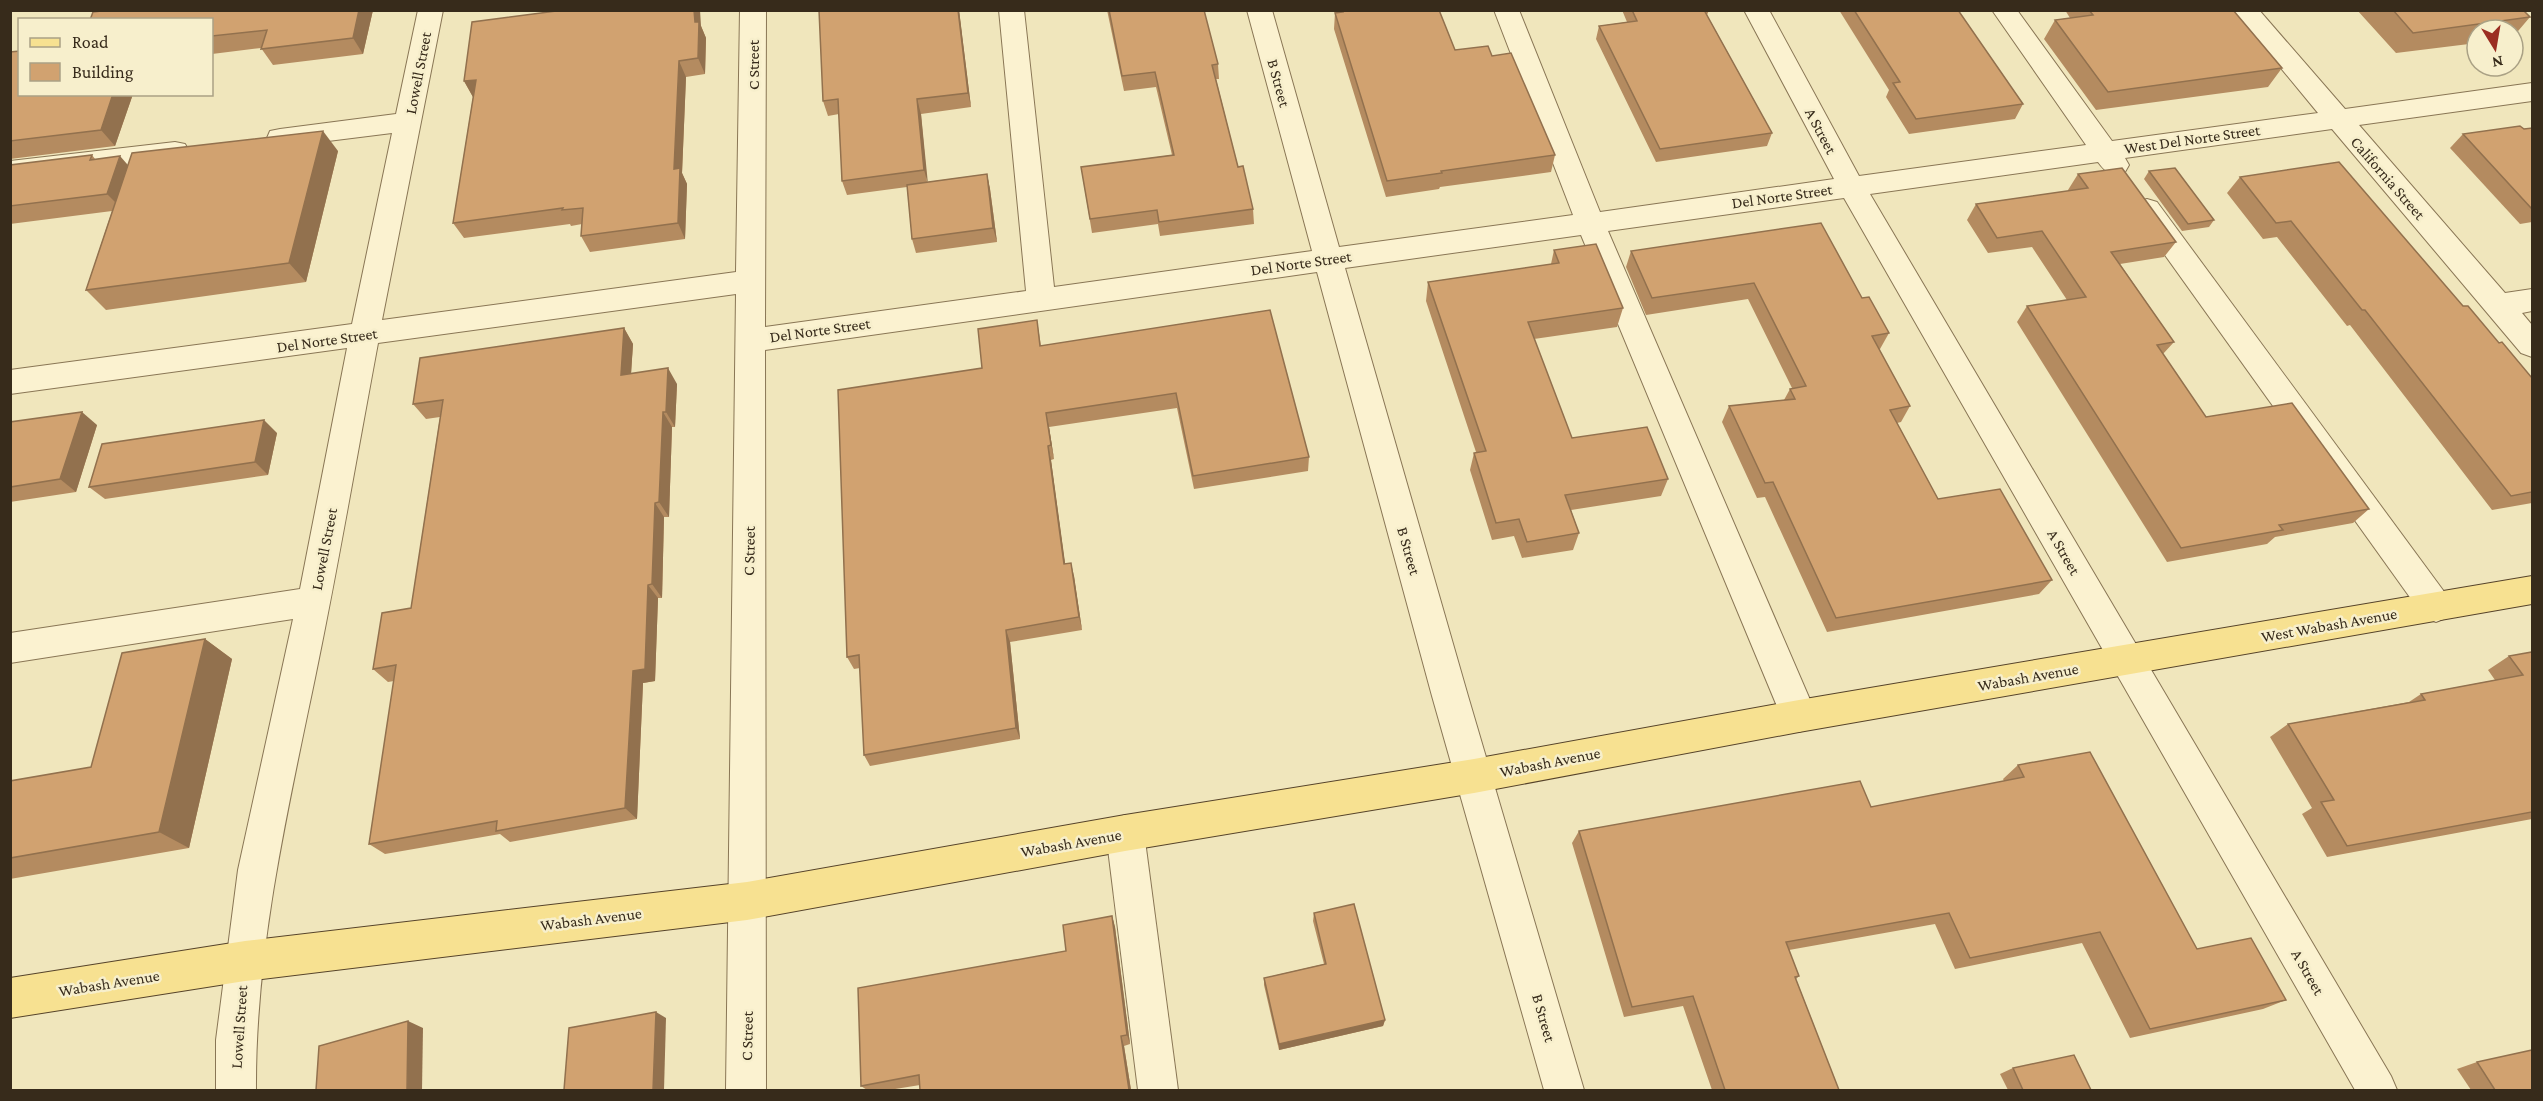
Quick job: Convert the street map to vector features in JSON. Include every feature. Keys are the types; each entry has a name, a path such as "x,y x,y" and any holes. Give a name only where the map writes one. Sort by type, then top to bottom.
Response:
{"main road":[{"name":"West Wabash Avenue","path":"2127,660 2532,590"},
{"name":"Wabash Avenue","path":"10,998 245,961 747,901 1125,833 1474,776 1799,716 2127,660"}],"street":[{"name":"Lowell Street","path":"236,1090 236,1040 257,870 314,601 364,335 431,10"},
{"name":"C Street","path":"746,1090 753,10"},
{"path":"1011,10 1041,299"},
{"name":"B Street","path":"1259,10 1564,1090"},
{"path":"1506,10 1590,223 1799,716"},
{"name":"A Street","path":"1756,10 1851,186 2377,1090"},
{"path":"2004,10 2436,607"},
{"name":"California Street","path":"2245,10 2532,345"},
{"name":"West Del Norte Street","path":"1851,186 2532,92"},
{"path":"256,141 409,122"},
{"path":"10,171 198,148"},
{"name":"Del Norte Street","path":"751,339 1851,186"},
{"name":"Del Norte Street","path":"10,382 751,281"},
{"path":"2498,305 2532,300"},
{"path":"10,648 314,601"},
{"path":"1125,833 1158,1090"}],"building":[{"path":"110,10 359,10 353,38 261,49 267,30 213,36 213,18 91,18 93,12"},
{"path":"564,10 694,10 695,22 699,22 698,58 679,61 674,169 680,168 678,223 581,236 583,208 562,210 563,208 453,223 476,80 464,81 472,22"},
{"path":"819,10 958,10 968,93 917,99 924,170 842,181 838,99 823,101"},
{"path":"1109,10 1204,10 1218,64 1212,65 1238,167 1243,166 1253,209 1159,222 1157,210 1090,219 1081,167 1174,155 1155,72 1122,76"},
{"path":"1342,10 1439,10 1455,50 1488,46 1492,56 1511,53 1555,155 1387,181 1335,13 1343,12"},
{"path":"1632,10 1704,10 1772,133 1660,149 1599,26 1637,21"},
{"path":"1854,10 1958,10 2023,104 1916,119 1893,83 1900,82"},
{"path":"2089,10 2233,10 2282,68 2108,92 2055,20 2093,15"},
{"path":"2393,10 2523,10 2530,17 2465,18 2465,26 2413,33"},
{"path":"18,51 18,96 112,96 101,130 10,141 10,52"},
{"path":"2520,126 2524,129 2532,128 2532,209 2463,134"},
{"path":"323,131 289,263 86,290 132,153"},
{"path":"92,155 90,160 120,156 107,194 10,206 10,165"},
{"path":"2339,162 2463,306 2468,306 2532,378 2532,492 2511,496 2365,310 2362,310 2291,221 2276,223 2240,177"},
{"path":"2122,168 2176,242 2111,252 2174,342 2157,345 2206,417 2292,403 2369,509 2279,525 2283,530 2181,548 2027,306 2086,297 2042,231 1997,238 1976,204 2088,188 2078,174"},
{"path":"2175,168 2214,220 2188,224 2149,171"},
{"path":"987,174 993,228 912,239 907,185"},
{"path":"1821,223 1862,298 1869,297 1889,333 1872,336 1910,406 1890,410 1938,499 2000,489 2052,580 1836,618 1773,482 1765,483 1729,406 1795,399 1790,389 1806,386 1754,283 1652,298 1631,251"},
{"path":"1596,244 1623,308 1528,322 1572,438 1647,427 1668,479 1565,495 1579,533 1527,542 1519,519 1496,523 1474,453 1486,451 1428,282 1559,263 1554,250"},
{"path":"1270,310 1309,457 1193,476 1176,393 1046,413 1051,445 1048,446 1064,564 1071,563 1079,617 1006,630 1016,728 864,755 859,655 847,657 838,390 982,368 978,329 1037,320 1040,346"},
{"path":"624,328 621,375 668,368 666,412 663,412 659,502 655,503 652,584 648,585 645,669 633,671 625,808 496,831 497,821 369,844 396,665 373,669 382,613 411,608 443,400 413,404 420,358"},
{"path":"82,412 60,479 10,487 10,422"},
{"path":"264,420 255,462 89,487 102,444"},
{"path":"205,639 159,832 10,858 10,781 91,767 122,653"},
{"path":"2532,652 2532,812 2347,846 2321,802 2334,800 2288,724 2425,700 2421,694 2523,675 2509,656"},
{"path":"2090,752 2197,949 2251,938 2286,1000 2150,1029 2100,932 1970,958 1949,913 1786,942 1799,976 1795,977 1839,1090 1725,1090 1693,996 1632,1007 1579,831 1860,781 1871,807 2024,777 2018,765"},
{"path":"1354,904 1385,1020 1279,1044 1264,978 1326,964 1314,913"},
{"path":"1112,916 1127,1035 1121,1036 1129,1090 920,1090 919,1075 861,1086 858,988 1066,951 1063,925"},
{"path":"656,1012 653,1090 564,1090 569,1028"},
{"path":"408,1021 407,1090 316,1090 319,1046"},
{"path":"2532,1050 2532,1090 2495,1090 2477,1062"},
{"path":"2074,1055 2091,1090 2023,1090 2013,1068"}]}
